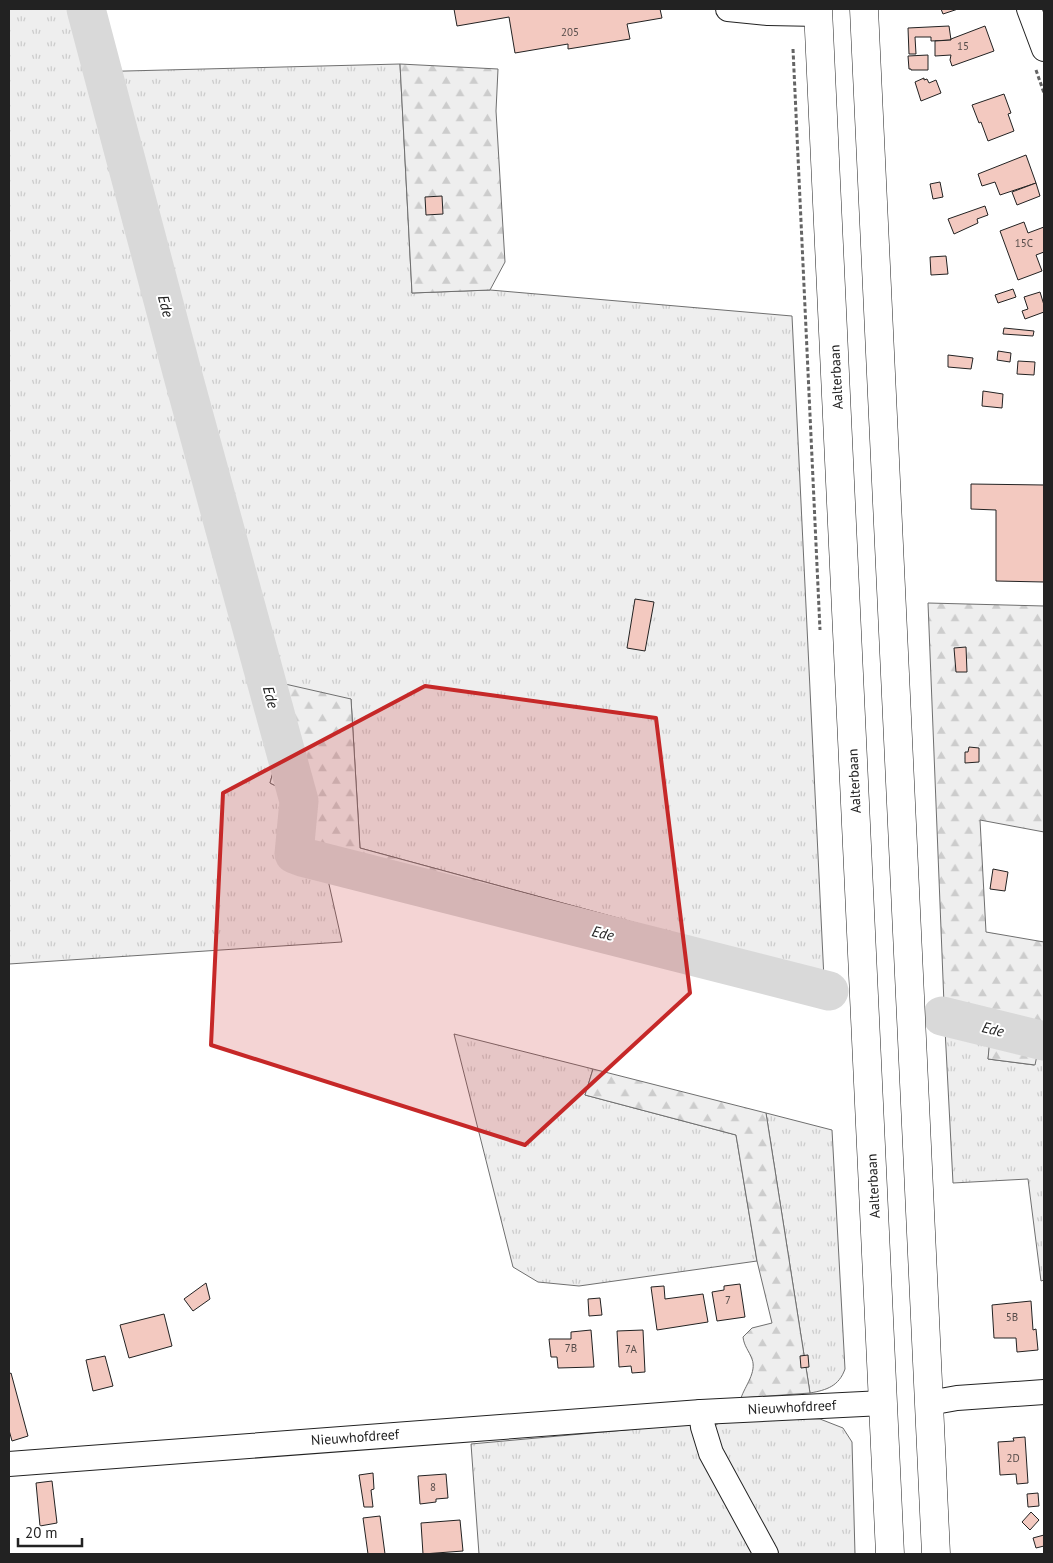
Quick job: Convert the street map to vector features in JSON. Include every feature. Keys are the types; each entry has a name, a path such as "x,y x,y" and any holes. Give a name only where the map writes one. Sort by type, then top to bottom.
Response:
{"highway":[{"path":"864,9 936,1554"},
{"name":"Aalterbaan","path":"819,11 890,1554"}],"street":[{"path":"728,9 768,13 819,11"},
{"path":"1035,11 1044,49"},
{"path":"929,1403 956,1398 1044,1392"},
{"name":"Nieuwhofdreef","path":"9,1464 701,1412 883,1402"},
{"path":"701,1412 703,1427 712,1453 766,1554"}],"highlighted area":[{"path":"425,686 656,718 690,993 525,1145 211,1045 223,793"}],"green space":[{"path":"9,9 70,9 87,72 400,64 412,293 490,290 792,316 825,1000 700,967 706,942 360,848 351,699 272,717 278,754 270,783 288,792 298,864 326,871 342,942 9,964"},
{"path":"400,64 498,69 496,111 505,262 490,290 412,293"},
{"path":"928,603 1044,606 1044,832 980,820 986,932 1044,942 1044,1042 1040,1041 1035,1065 988,1059 990,1037 945,1029"},
{"path":"285,684 351,699 360,848 706,942 700,967 298,864 288,792 270,783 278,754 272,718 262,714 260,699 263,686"},
{"path":"945,1029 991,1037 988,1059 1034,1065 1040,1040 1044,1042 1044,1280 1041,1281 1028,1179 953,1183"},
{"path":"454,1034 593,1069 585,1095 736,1135 757,1261 579,1286 538,1282 513,1267"},
{"path":"593,1069 766,1113 810,1393 741,1398 753,1369 752,1359 743,1337 752,1328 772,1323 757,1261 736,1135 585,1095"},
{"path":"766,1113 832,1130 845,1369 839,1380 832,1386 810,1393"},
{"path":"781,1418 820,1419 843,1428 852,1442 855,1554 770,1554 715,1452 713,1427 719,1423"},
{"path":"691,1424 758,1554 479,1554 471,1444"}],"building":[{"path":"454,9 660,9 662,18 627,24 630,39 568,49 568,44 515,53 509,17 457,26"},
{"path":"941,9 958,9 943,14"},
{"path":"949,26 951,40 931,41 931,37 915,37 916,54 909,54 908,28"},
{"path":"985,26 994,51 952,66 951,55 935,56 935,41 951,40"},
{"path":"928,55 928,70 909,69 908,56"},
{"path":"924,78 929,83 936,80 941,93 921,101 915,82"},
{"path":"1004,94 1011,113 1008,114 1014,131 988,141 972,105"},
{"path":"1026,155 1036,183 1000,195 995,182 982,186 978,174"},
{"path":"940,182 943,197 933,199 930,184"},
{"path":"1036,183 1040,196 1017,205 1012,192"},
{"path":"442,196 443,214 426,215 425,197"},
{"path":"985,206 988,215 977,219 978,223 954,234 948,219"},
{"path":"1024,222 1028,233 1044,227 1044,252 1036,255 1042,271 1018,280 1000,231"},
{"path":"946,256 948,274 931,275 930,257"},
{"path":"1013,289 1016,297 998,303 995,295"},
{"path":"1040,292 1044,312 1025,319 1022,311 1028,309 1024,297"},
{"path":"1004,328 1034,331 1033,336 1003,334"},
{"path":"998,351 1011,353 1010,362 997,360"},
{"path":"948,355 973,358 971,369 948,367"},
{"path":"1018,361 1035,362 1034,375 1017,374"},
{"path":"983,391 1003,394 1002,408 982,406"},
{"path":"971,484 1044,485 1044,582 996,581 996,510 971,509"},
{"path":"635,599 654,602 645,651 627,648"},
{"path":"966,647 967,672 956,672 954,648"},
{"path":"969,747 979,748 979,762 965,763 965,752 968,752"},
{"path":"993,869 1008,872 1005,891 990,889"},
{"path":"206,1283 210,1299 193,1311 184,1299"},
{"path":"740,1284 745,1317 717,1321 712,1292 724,1290 724,1286"},
{"path":"664,1286 665,1299 703,1294 708,1322 657,1330 651,1287"},
{"path":"600,1298 602,1315 589,1316 588,1299"},
{"path":"1031,1301 1033,1330 1036,1329 1038,1350 1017,1352 1016,1338 994,1338 992,1305"},
{"path":"164,1314 172,1346 129,1358 120,1325"},
{"path":"591,1330 594,1367 558,1368 557,1357 551,1357 549,1339 571,1339 571,1332"},
{"path":"643,1330 645,1372 632,1373 631,1366 619,1367 617,1331"},
{"path":"808,1355 809,1367 801,1368 800,1356"},
{"path":"105,1356 113,1386 93,1391 86,1360"},
{"path":"11,1373 28,1436 12,1441 9,1430 9,1374"},
{"path":"1025,1437 1028,1483 1017,1484 1016,1474 1000,1475 998,1442 1014,1441 1013,1438"},
{"path":"373,1473 374,1489 371,1490 373,1507 364,1507 359,1475"},
{"path":"446,1474 448,1498 436,1499 436,1502 420,1504 418,1476"},
{"path":"52,1481 57,1523 40,1526 36,1483"},
{"path":"1038,1493 1039,1506 1028,1507 1027,1494"},
{"path":"1031,1512 1039,1520 1030,1530 1022,1522"},
{"path":"380,1516 385,1554 368,1554 363,1518"},
{"path":"460,1520 463,1551 423,1554 421,1523"},
{"path":"1044,1535 1044,1546 1036,1548 1033,1538"}],"waterway":[{"name":"Ede","path":"86,9 182,372 299,801 294,854 829,991"},
{"name":"Ede","path":"942,1016 1044,1041"}]}
